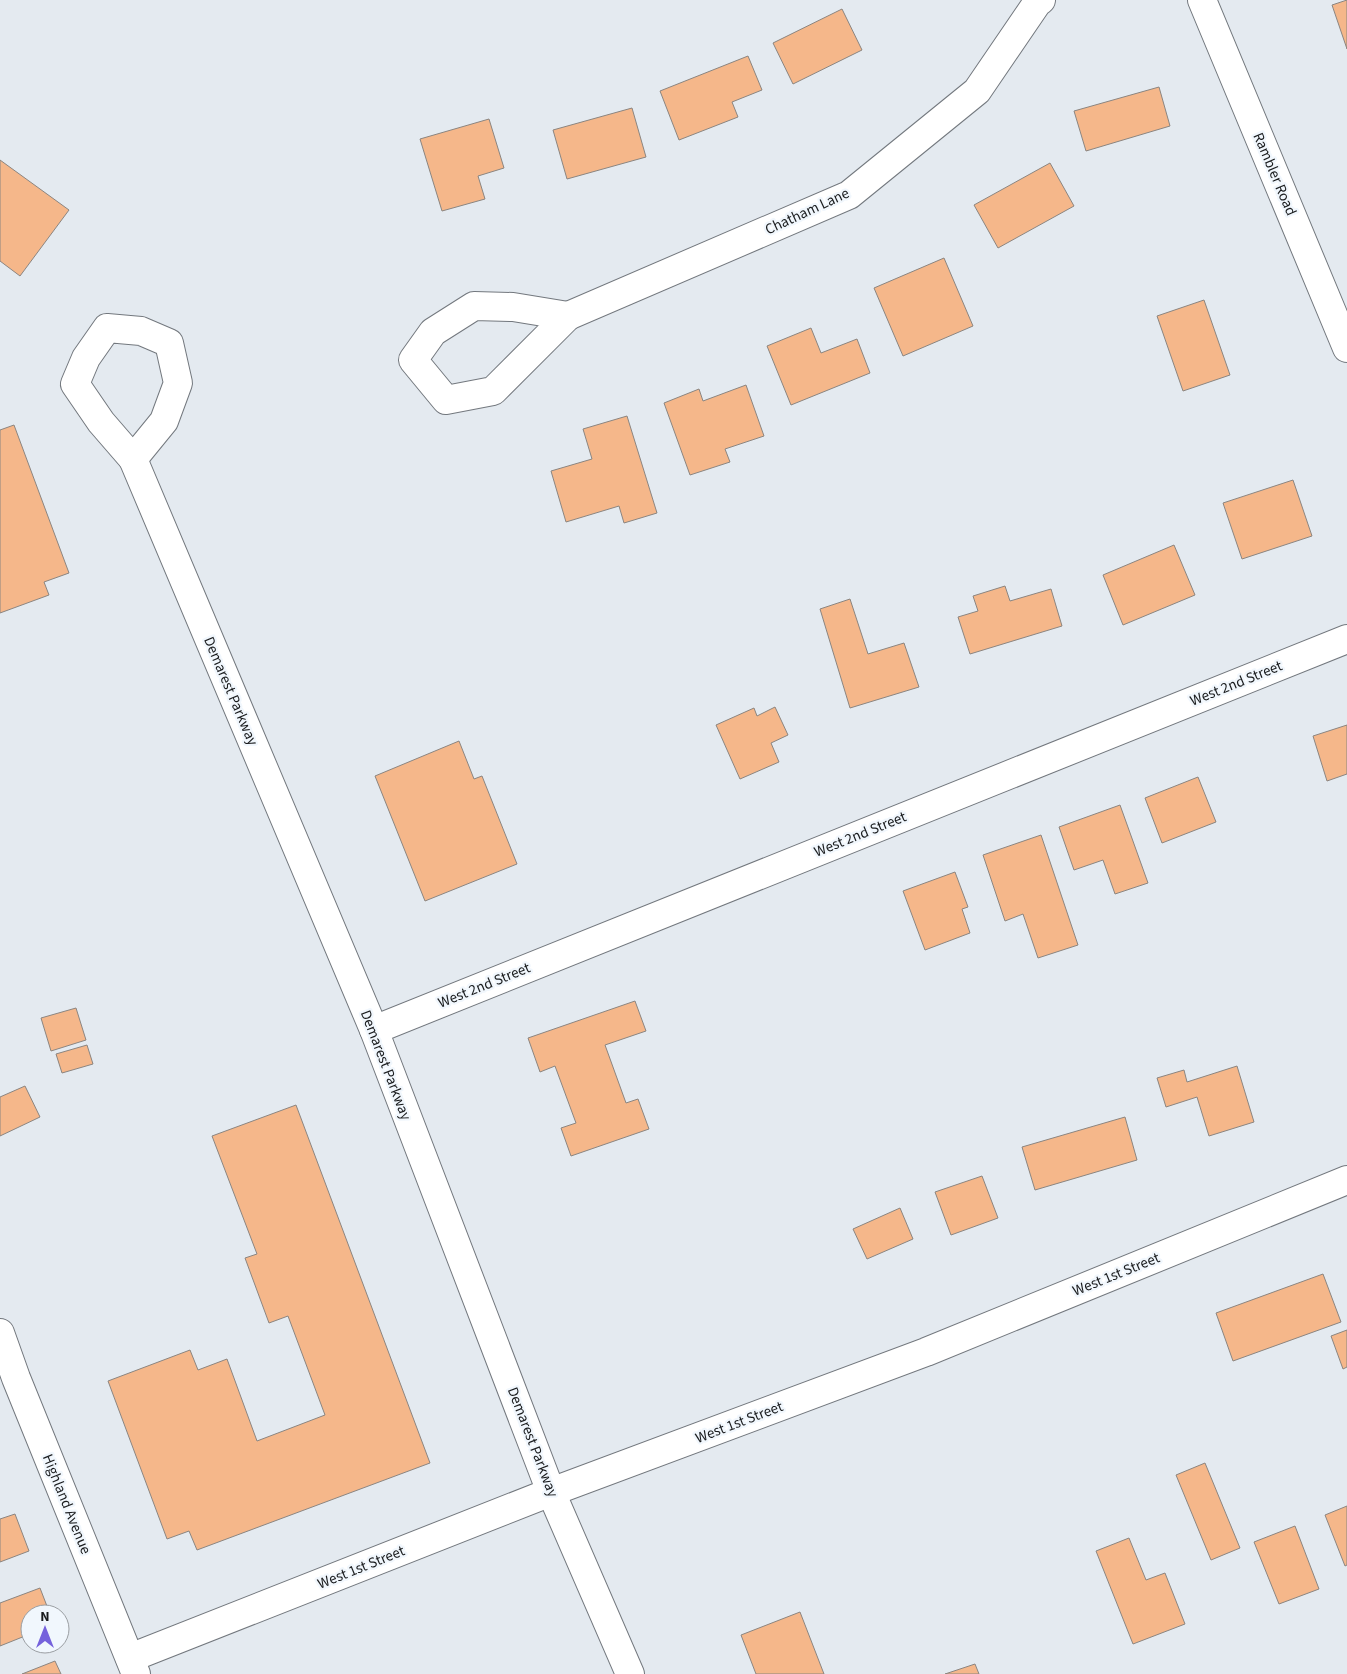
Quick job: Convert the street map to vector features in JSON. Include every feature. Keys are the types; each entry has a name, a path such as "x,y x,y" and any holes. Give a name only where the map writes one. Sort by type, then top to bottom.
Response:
{"street":[{"name":"Chatham Lane","path":"568,316 513,308 474,306 433,332 413,360 446,400 493,392 568,316 848,195 977,91 1037,3 1041,0"},
{"name":"Rambler Road","path":"1202,0 1347,348"},
{"name":"Demarest Parkway","path":"133,459 164,421 178,383 169,343 141,331 107,328 86,358 75,384 101,422 133,459 374,1030 551,1492 630,1674"},
{"name":"West 2nd Street","path":"374,1030 1347,639"},
{"name":"West 1st Street","path":"133,1666 551,1492 926,1352 1347,1180"},
{"name":"Highland Avenue","path":"0,1333 8,1381 133,1666"}],"building":[{"path":"1347,0 1347,49 1332,5"},
{"path":"842,9 862,50 793,84 773,43"},
{"path":"748,56 762,90 732,102 738,117 679,140 660,91"},
{"path":"1159,87 1170,126 1086,151 1074,111"},
{"path":"632,108 646,157 567,179 553,130"},
{"path":"489,119 504,168 478,176 485,199 442,211 420,139"},
{"path":"0,160 69,210 20,276 0,261"},
{"path":"1050,163 1074,206 998,248 974,205"},
{"path":"944,258 973,326 903,356 874,288"},
{"path":"1204,300 1230,375 1183,391 1157,316"},
{"path":"811,328 821,353 857,339 870,373 791,405 767,346"},
{"path":"746,385 764,436 725,449 730,462 690,475 664,403 699,389 703,401"},
{"path":"627,416 657,513 624,523 619,506 566,522 551,471 592,459 583,429"},
{"path":"14,425 69,573 44,582 49,595 0,613 0,430"},
{"path":"1293,480 1312,536 1242,559 1223,503"},
{"path":"1174,545 1195,595 1123,625 1103,575"},
{"path":"1005,586 1010,601 1051,589 1062,626 970,654 958,617 978,611 973,596"},
{"path":"850,599 868,654 904,643 919,687 850,708 820,609"},
{"path":"775,707 788,735 771,743 779,762 740,779 716,725 754,708 757,716"},
{"path":"1347,725 1347,774 1327,781 1313,736"},
{"path":"459,741 474,779 482,776 517,864 425,901 375,776"},
{"path":"1198,777 1216,822 1162,843 1145,798"},
{"path":"1120,805 1148,883 1115,894 1103,860 1074,870 1059,827"},
{"path":"1041,835 1078,945 1038,958 1023,914 1005,921 983,855"},
{"path":"955,872 968,907 962,909 970,933 925,950 903,891"},
{"path":"635,1001 646,1031 605,1045 626,1103 638,1099 649,1129 571,1156 561,1128 576,1123 555,1066 540,1072 528,1038"},
{"path":"76,1008 86,1040 51,1051 41,1018"},
{"path":"87,1045 93,1064 62,1073 56,1054"},
{"path":"1237,1066 1254,1122 1209,1136 1197,1097 1166,1107 1157,1078 1184,1070 1187,1082"},
{"path":"25,1086 40,1117 0,1136 0,1097"},
{"path":"296,1105 430,1463 197,1550 189,1531 167,1539 108,1381 190,1350 198,1370 227,1359 257,1441 325,1415 288,1316 269,1323 245,1258 257,1254 212,1136"},
{"path":"1125,1117 1137,1160 1035,1190 1022,1147"},
{"path":"982,1176 998,1218 951,1235 935,1192"},
{"path":"900,1208 913,1239 867,1259 853,1229"},
{"path":"1323,1274 1341,1322 1233,1361 1216,1313"},
{"path":"1347,1330 1347,1367 1343,1369 1331,1336"},
{"path":"1205,1463 1240,1548 1211,1560 1176,1475"},
{"path":"1347,1506 1347,1565 1345,1566 1325,1515"},
{"path":"15,1514 29,1551 0,1562 0,1519"},
{"path":"1295,1526 1319,1589 1279,1604 1254,1542"},
{"path":"1129,1538 1146,1580 1165,1573 1185,1624 1133,1644 1096,1551"},
{"path":"40,1588 46,1604 20,1604 20,1638 0,1646 0,1603"},
{"path":"800,1612 824,1674 756,1674 741,1635"},
{"path":"55,1661 61,1674 22,1674"},
{"path":"975,1664 979,1674 945,1674"}]}
